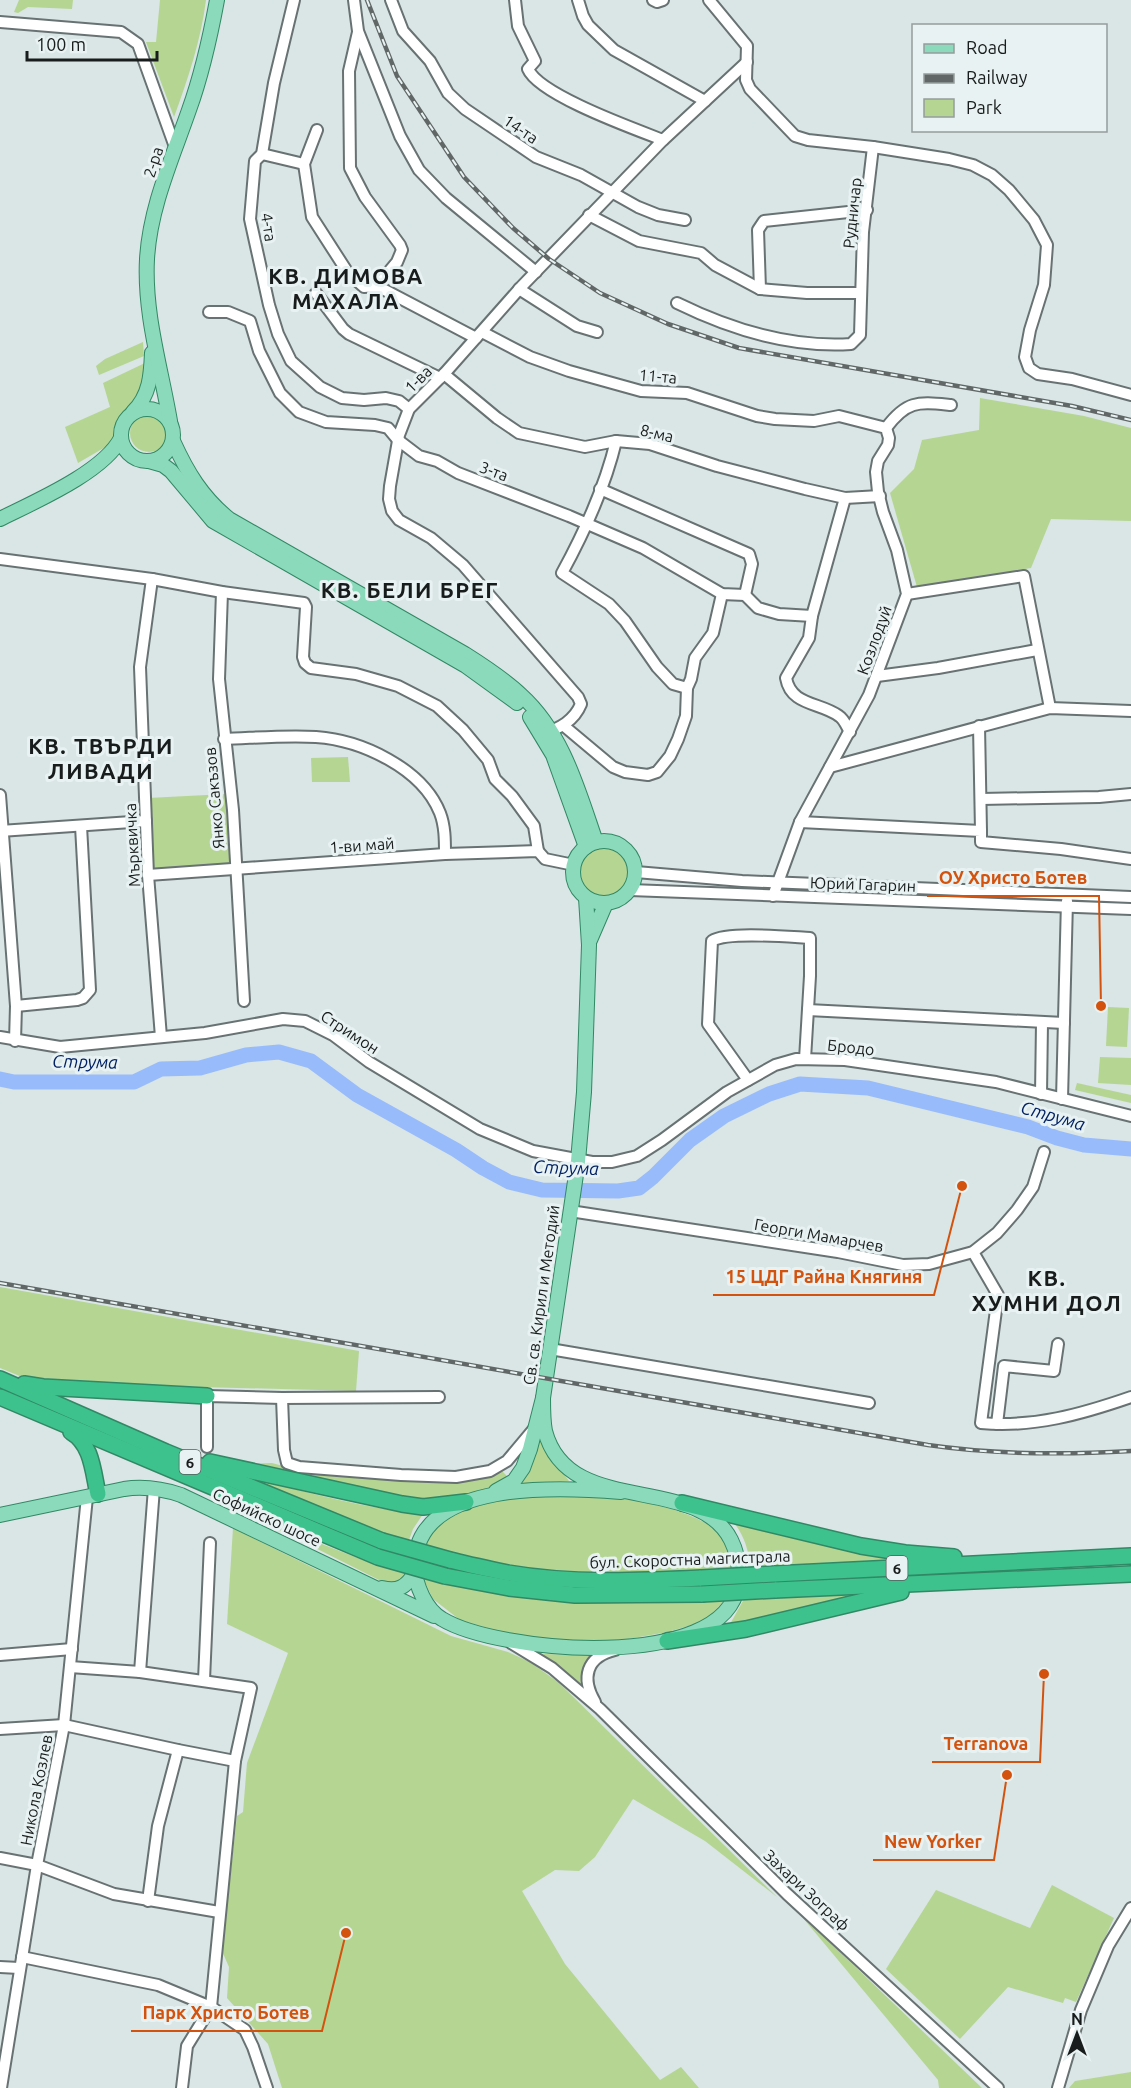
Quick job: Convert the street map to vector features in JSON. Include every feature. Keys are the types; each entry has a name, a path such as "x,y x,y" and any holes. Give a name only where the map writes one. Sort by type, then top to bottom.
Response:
{"highway":[{"path":"0,1379 43,1387 207,1396"},
{"name":"бул. Скоростна магистрала","path":"0,1379 166,1452 382,1541 448,1568 509,1588 574,1595 702,1594 1131,1574"},
{"name":"бул. Скоростна магистрала","path":"0,1397 378,1557 448,1568 574,1580 639,1581 1131,1556"},
{"path":"43,1415 76,1435 84,1443 89,1454 93,1496"},
{"path":"166,1452 402,1504 423,1507 472,1500"},
{"path":"682,1503 861,1546 905,1553 1020,1562"},
{"path":"667,1641 746,1629 936,1583"}],"main road":[{"name":"2-ра","path":"170,421 153,339 148,291 149,241 156,208 175,147 203,68 217,0"},
{"name":"2-ра","path":"132,413 143,400 149,385 153,339"},
{"path":"0,519 52,493 111,453 121,438 123,424 132,413 140,409 148,408 165,415 170,421 174,434 173,441 164,455 145,461 128,452 121,438"},
{"path":"173,441 196,486 229,519 465,654 500,677 523,696 553,730 566,786 591,844"},
{"path":"94,466 130,459 163,465 171,471 213,521 456,660 499,688 525,711 553,730"},
{"path":"613,842 623,847 634,861 636,872 630,890 617,901 599,903 586,898 574,881 574,865 578,855 591,844 613,842"},
{"name":"Св. св. Кирил и Методий","path":"472,1500 502,1489 514,1480 523,1468 543,1398 571,1205 582,1164 589,945 586,898"},
{"name":"Св. св. Кирил и Методий","path":"589,945 606,903"},
{"name":"Св. св. Кирил и Методий","path":"543,1398 545,1431 550,1443 566,1466 589,1481 621,1492"},
{"name":"Софийско шосе","path":"0,1515 133,1488 154,1488 181,1496 441,1619 468,1630 508,1641 547,1647 586,1649 624,1647 667,1641 710,1625 726,1612 735,1599 738,1584 738,1562 727,1533 718,1522 682,1503 621,1492"},
{"path":"441,1619 429,1608 415,1573 417,1548 425,1530 436,1517 472,1500 521,1490 562,1488 621,1492"},
{"name":"Софийско шосе","path":"375,1587 398,1590 409,1582 415,1573"}],"street":[{"name":"4-та","path":"294,0 274,83 262,154 255,161 250,219 269,305 278,334 291,361 320,387 342,398 364,400 386,398 399,401 409,409"},
{"path":"354,0 358,31 400,136 419,170 446,198 536,272"},
{"name":"14-та","path":"391,0 403,31 430,61 448,93 465,109 536,157 581,175 612,194 658,215 685,220"},
{"path":"514,0 518,26 535,61 528,69 531,75 550,90 583,107 663,140"},
{"path":"578,0 588,25 614,50 705,101"},
{"path":"653,0 657,2 663,0"},
{"path":"709,0 747,46 746,80 750,89 795,136 808,140 949,159 973,165 992,175 1009,190 1034,220 1047,245 1044,285 1030,330 1025,357 1029,368 1038,374 1072,379 1131,395"},
{"path":"0,22 122,32 138,44 175,147"},
{"path":"358,31 349,71 350,168 365,197 402,250 397,262 376,286"},
{"name":"1-ва","path":"553,730 576,714 580,704 569,685 463,566 431,538 399,520 392,511 389,499 390,486 398,440 409,409 442,376 519,289 663,140 747,62"},
{"name":"11-та","path":"316,130 304,164 312,217 348,273 364,287 376,286 530,357 569,371 641,391 687,393 757,416 775,419 814,422 838,416 886,428"},
{"name":"Рудничар","path":"677,303 713,320 787,340 834,345 851,344 860,335 863,232 873,147"},
{"path":"262,154 304,164"},
{"path":"760,289 758,230 764,221 867,210"},
{"path":"589,215 639,240 701,253 716,266 760,289 861,292"},
{"path":"519,289 577,326 597,332"},
{"name":"8-ма","path":"316,293 349,334 442,376 519,433 585,447 616,441 650,444 717,466 845,498 880,496"},
{"name":"3-та","path":"209,312 228,312 250,321 259,351 280,393 299,412 326,422 359,423 388,428 398,440 419,456 437,461 458,473 643,548 722,594 745,595"},
{"path":"886,428 893,418 908,406 919,402 951,405"},
{"name":"Козлодуй","path":"773,896 800,822 850,732 877,676 907,594 897,550 883,512 876,472 878,461 888,445 889,438 886,428"},
{"path":"616,441 610,467 587,524 562,573 609,604 625,621 657,667 673,684 687,688"},
{"path":"600,489 749,554 752,564 745,595 758,608 779,614 812,616"},
{"path":"845,498 812,616 809,638 786,678 788,689 799,699 841,716 850,732"},
{"path":"0,558 304,603 306,607 303,657 305,663 310,668 356,674 398,686 437,706 463,730 488,760 495,779 512,796 534,826 538,851"},
{"path":"907,594 1024,576 1050,708"},
{"name":"Мърквичка","path":"152,579 140,667 148,874 161,1037"},
{"name":"Янко Сакъзов","path":"222,592 219,679 233,810 244,1001"},
{"path":"553,730 613,767 626,772 648,775 657,772 663,766 678,739 686,716 687,688 695,658 713,633 722,594"},
{"path":"877,676 938,668 1037,650"},
{"path":"830,768 1050,708 1131,711"},
{"path":"980,726 981,842 1061,849 1131,859"},
{"path":"224,739 316,737 343,742 373,752 404,769 432,799 440,812 444,827 445,854"},
{"path":"981,799 1099,797 1131,794"},
{"path":"0,795 16,1006 15,1041"},
{"path":"1,831 146,821"},
{"path":"800,822 981,831"},
{"path":"16,1006 77,1000 83,998 90,990 81,826"},
{"name":"1-ви май","path":"148,874 235,870 445,854 538,851 545,859 574,865"},
{"name":"Юрий Гагарин","path":"636,872 779,883 1131,897"},
{"name":"Юрий Гагарин","path":"630,890 1131,909"},
{"path":"1062,1099 1067,894"},
{"path":"748,1080 708,1024 712,941 723,936 810,938 806,1059"},
{"path":"808,1010 1064,1023"},
{"name":"Стримон","path":"0,1036 15,1041 60,1047 205,1033 283,1019 305,1021 333,1035 369,1062 480,1129 532,1151 582,1164"},
{"path":"1041,1094 1042,1023"},
{"name":"Бродо","path":"582,1164 612,1162 637,1156 677,1130 727,1092 775,1065 796,1059 845,1060 996,1082 1131,1116"},
{"name":"Георги Мамарчев","path":"571,1205 903,1265 929,1264 973,1252 997,1233 1033,1187 1044,1152"},
{"path":"973,1252 998,1295 981,1422 997,1424 1048,1421 1131,1396"},
{"path":"997,1424 1004,1366 1054,1371 1058,1344"},
{"path":"550,1348 869,1403"},
{"path":"207,1448 207,1396 282,1398 439,1396"},
{"path":"282,1398 284,1450 287,1463 299,1467 456,1477 490,1471 507,1461 536,1427"},
{"path":"140,1672 154,1488"},
{"name":"Никола Козлев","path":"0,2088 37,1865 64,1725 93,1496"},
{"path":"204,1680 210,1544"},
{"name":"Захари Зограф","path":"508,1641 552,1668 600,1709 787,1894 998,2088"},
{"name":"Захари Зограф","path":"600,1709 588,1689 588,1672 592,1663 600,1655 624,1647"},
{"path":"0,1655 72,1649"},
{"path":"70,1667 140,1672 251,1688 236,1761 211,2007 187,2046 182,2088"},
{"path":"0,1729 64,1725 236,1761"},
{"path":"148,1901 158,1826 178,1750"},
{"path":"0,1857 37,1865 114,1894 219,1912"},
{"path":"1058,2088 1085,2000 1108,1946 1131,1908"},
{"path":"0,1967 20,1962 158,1985 211,2007 245,2030 267,2088"}],"green space":[{"path":"19,0 73,0 72,9 28,7 18,13 14,12"},
{"path":"160,0 206,0 201,30 174,117 146,42 156,42"},
{"path":"143,342 144,356 99,375 96,366 105,359"},
{"path":"145,363 147,371 137,403 121,420 114,442 78,463 65,427 110,407 103,383"},
{"path":"980,398 1084,416 1131,428 1131,521 1051,519 1031,568 917,587 890,493 914,469 922,440 979,430"},
{"path":"149,414 162,420 168,433 162,446 149,452 136,446 130,433 136,420"},
{"path":"348,757 350,782 312,782 311,758"},
{"path":"226,794 230,865 152,869 148,798"},
{"path":"598,848 608,848 621,855 628,868 628,878 621,891 608,898 598,898 589,894 582,887 578,878 578,868 582,859 589,852"},
{"path":"1108,1007 1129,1008 1127,1047 1106,1046"},
{"path":"1100,1057 1131,1058 1131,1085 1098,1083"},
{"path":"1077,1083 1131,1095 1131,1103 1075,1090"},
{"path":"0,1287 359,1351 356,1391 50,1383 27,1379 0,1368"},
{"path":"538,1436 543,1436 548,1452 569,1481 517,1485"},
{"path":"272,1463 290,1468 421,1480 501,1470 507,1476 500,1483 477,1493 448,1498 411,1500 241,1464"},
{"path":"229,1472 349,1502 423,1514 413,1529 408,1543 384,1536"},
{"path":"194,1487 324,1545 405,1573 401,1581 387,1584"},
{"path":"584,1493 656,1505 693,1517 708,1525 723,1539 727,1547 731,1570 651,1575 585,1573 504,1564 425,1547 436,1529 452,1516 472,1507 494,1500 517,1497"},
{"path":"729,1517 845,1550 917,1562 751,1569 744,1541"},
{"path":"233,1528 451,1636 508,1652 530,1662 558,1682 777,1897 705,1841 633,1799 595,1857 579,1871 555,1870 522,1891 565,1964 660,2080 681,2067 699,2088 282,2088 268,2044 227,1998 229,1967 222,1951 237,1816 243,1812 247,1763 288,1653 227,1624"},
{"path":"423,1578 497,1593 573,1601 649,1603 725,1600 705,1621 668,1632 628,1639 578,1642 512,1635 460,1620 433,1599"},
{"path":"887,1591 730,1624 744,1599"},
{"path":"543,1654 591,1655 582,1671 581,1688"},
{"path":"1052,1885 1114,1918 1076,2002 1065,1998 1063,2003 1008,1987 960,2039 886,1969 936,1890 1030,1928"},
{"path":"798,1912 982,2088 939,2088 938,2080"},
{"path":"1131,2072 1131,2088 1069,2088 1075,2081"}],"waterway":[{"name":"Струма","path":"0,1079 14,1082 134,1082 161,1069 200,1068 246,1055 279,1052 311,1061 357,1095 509,1182 542,1190 618,1191 639,1188 690,1140 724,1116 769,1094 800,1084 868,1088 1028,1127 1084,1145 1131,1149"}],"railway":[{"path":"367,0 397,76 464,177 513,228 549,259 600,293 668,324 739,348 1072,406 1131,420"},
{"path":"0,1283 928,1445 979,1451 1030,1453 1131,1451"}],"place":[{"name":"ОУ Христо Ботев","path":"1101,1006"},
{"name":"15 ЦДГ Райна Княгиня","path":"962,1186"},
{"name":"Terranova","path":"1044,1674"},
{"name":"New Yorker","path":"1007,1775"},
{"name":"Парк Христо Ботев","path":"346,1933"}],"district":[{"name":"КВ. ДИМОВА МАХАЛА","path":"346,288"},
{"name":"КВ. БЕЛИ БРЕГ","path":"410,589"},
{"name":"КВ. ТВЪРДИ ЛИВАДИ","path":"101,758"},
{"name":"КВ. ХУМНИ ДОЛ","path":"1047,1290"}]}
